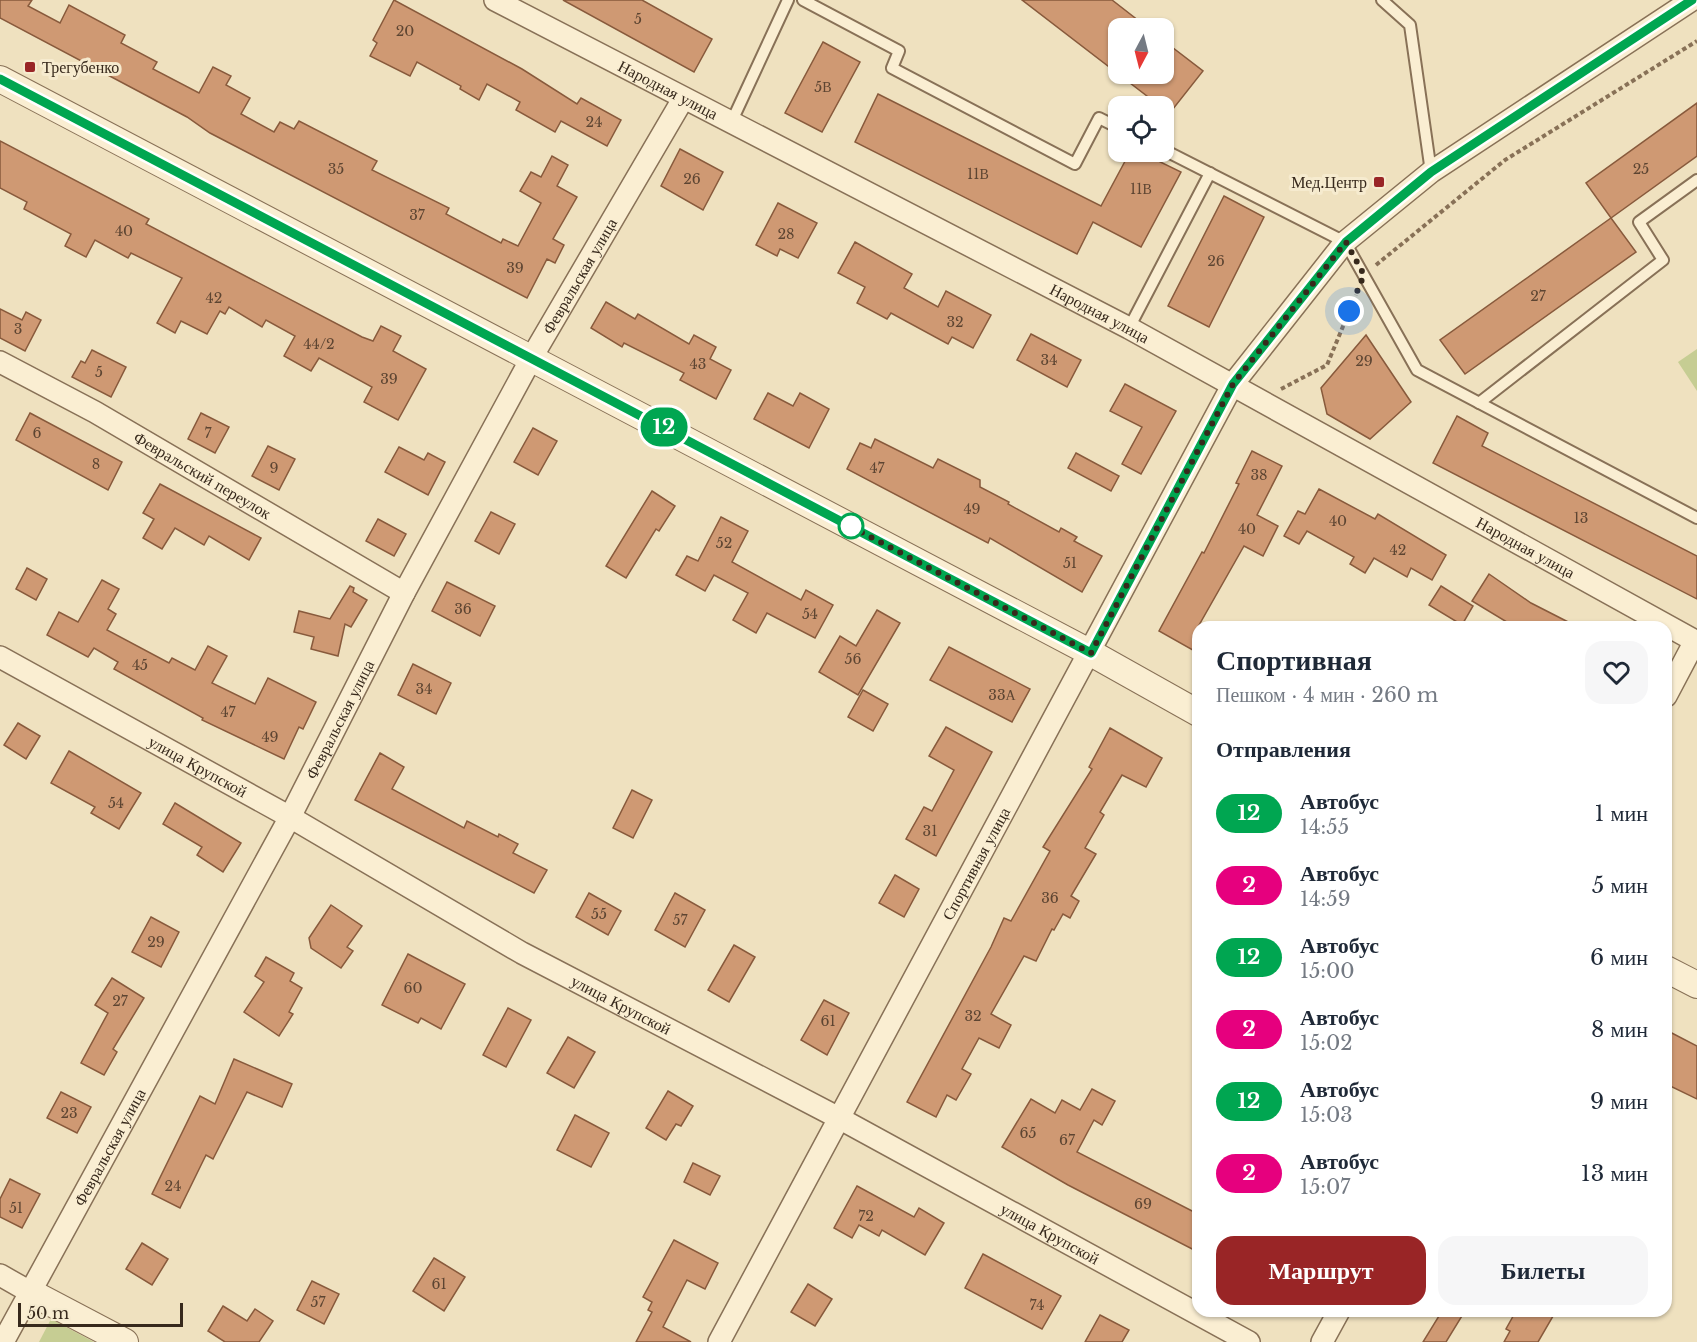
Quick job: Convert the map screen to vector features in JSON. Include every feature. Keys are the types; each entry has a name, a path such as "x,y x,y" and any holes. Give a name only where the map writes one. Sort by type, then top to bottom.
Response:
{"street":[{"name":"Народная улица","path":"495,0 1129,328 1658,621"},
{"name":"Спортивная улица","path":"719,1342 837,1117 1091,653 1233,384 1346,242 1431,172 1692,0"},
{"path":"0,79 532,357 1091,653 1192,710"},
{"name":"Февральская улица","path":"3,1342 291,817 404,593 532,357 683,99"},
{"name":"Февральский переулок","path":"0,362 95,412 404,593"},
{"name":"Народная улица","path":"1672,629 1696,642"},
{"path":"1672,685 1696,642"},
{"name":"улица Крупской","path":"0,657 291,817 522,953 837,1117 1192,1311"},
{"path":"1672,972 1697,985"},
{"path":"0,1275 125,1342"},
{"name":"улица Крупской","path":"1203,1317 1249,1342"},
{"path":"1322,1342 1336,1317"}],"lane":[{"path":"731,123 788,0"},
{"path":"803,0 899,51 892,68 1076,164 1099,118 1108,122"},
{"path":"1382,0 1410,25 1431,172"},
{"path":"1174,155 1346,242 1417,370 1697,518"},
{"path":"1129,328 1210,173"},
{"path":"1479,403 1663,260 1639,222 1697,180"}],"path":[{"path":"1278,391 1327,365 1364,275 1505,160 1697,41"}],"green space":[{"path":"1697,349 1697,391 1678,362"},
{"path":"51,1319 94,1342 39,1342"}],"building":[{"path":"0,0 32,0 28,6 60,23 69,5 125,35 121,43 157,62 153,69 199,93 213,67 231,76 226,85 250,98 241,114 274,132 280,122 294,129 299,121 377,161 372,170 449,208 446,214 501,243 503,239 518,246 541,203 520,191 531,172 541,177 552,156 568,165 557,186 577,197 553,239 564,245 555,263 547,259 527,298 210,133 187,117 0,18"},
{"path":"394,0 522,69 577,104 581,98 621,120 607,146 561,121 555,132 516,110 520,102 487,84 479,100 460,89 461,86 417,62 410,76 370,56 377,43 373,40"},
{"path":"563,0 642,0 712,39 694,72"},
{"path":"1022,0 1112,0 1135,18 1108,18 1108,66"},
{"path":"823,42 860,62 822,132 785,113"},
{"path":"1174,49 1203,71 1174,108 1174,96 1147,96 1131,84 1174,84"},
{"path":"878,94 1101,206 1125,162 1160,162 1181,172 1141,247 1093,222 1077,254 855,142"},
{"path":"1697,103 1697,156 1611,218 1586,183"},
{"path":"0,141 149,219 146,224 362,337 373,341 381,326 401,336 393,351 426,369 398,420 364,402 372,387 319,358 311,371 284,356 295,336 266,320 262,327 229,307 225,314 220,311 207,334 181,321 175,333 157,323 182,278 131,253 128,258 95,240 86,257 65,246 71,234 24,209 27,202 0,188"},
{"path":"680,149 723,172 703,210 661,186"},
{"path":"1224,196 1264,217 1209,327 1168,306"},
{"path":"778,203 817,223 798,258 780,249 777,256 756,245"},
{"path":"1611,218 1636,252 1465,374 1440,340"},
{"path":"855,242 912,274 904,288 938,307 946,291 991,315 973,348 952,337 948,344 891,313 887,319 857,303 865,287 838,273"},
{"path":"606,302 635,319 638,314 689,344 694,335 716,347 710,359 731,370 716,399 680,380 684,373 624,343 622,347 591,328"},
{"path":"0,309 22,320 26,312 41,320 25,351 0,338"},
{"path":"1031,334 1081,360 1067,387 1017,360"},
{"path":"1366,335 1411,402 1370,439 1327,414 1321,388"},
{"path":"92,350 126,367 111,397 72,377 81,361 85,363"},
{"path":"1125,384 1176,411 1141,474 1122,464 1142,427 1110,411"},
{"path":"768,393 793,406 800,393 829,409 809,448 754,419"},
{"path":"30,413 122,462 108,490 16,440"},
{"path":"201,413 229,427 215,453 188,439"},
{"path":"1457,416 1488,433 1482,446 1697,556 1697,599 1433,463"},
{"path":"533,428 557,441 538,475 514,462"},
{"path":"875,439 933,468 938,459 980,480 980,487 1009,502 1008,504 1059,532 1061,528 1077,537 1074,541 1102,556 1082,592 990,538 988,543 847,469 860,443 871,448"},
{"path":"268,446 295,459 279,490 252,476"},
{"path":"399,447 424,460 428,453 445,462 428,495 385,472"},
{"path":"1252,451 1282,466 1257,515 1278,526 1263,556 1244,546 1201,621 1192,621 1192,650 1159,631 1202,552 1204,553 1239,484 1236,483"},
{"path":"1076,453 1119,476 1111,491 1068,468"},
{"path":"160,484 261,538 249,560 209,536 204,545 175,528 162,549 143,538 154,519 143,513"},
{"path":"1319,489 1375,519 1378,514 1446,555 1432,580 1411,568 1407,577 1374,558 1365,573 1350,564 1354,557 1307,531 1299,544 1284,536 1298,511 1305,514"},
{"path":"652,491 675,506 659,531 656,529 626,578 606,566"},
{"path":"491,512 515,524 499,554 475,541"},
{"path":"721,517 748,531 732,562 801,600 806,590 833,605 815,638 767,613 756,633 733,620 748,593 714,575 705,591 676,575 687,556 698,561"},
{"path":"378,519 406,534 394,556 366,541"},
{"path":"27,568 47,579 36,600 16,589"},
{"path":"1489,574 1531,603 1566,621 1505,621 1472,601"},
{"path":"102,580 119,589 108,609 116,614 107,630 169,663 172,658 195,670 208,646 227,656 212,683 255,704 268,678 316,702 303,729 299,727 284,759 202,720 203,718 114,669 118,662 94,648 88,657 47,635 59,612 78,622"},
{"path":"447,582 495,606 480,636 432,611"},
{"path":"350,586 354,588 353,592 367,600 351,627 345,624 338,656 311,649 314,637 294,632 299,611 330,619"},
{"path":"1441,586 1473,606 1464,621 1455,621 1429,605"},
{"path":"877,610 900,623 858,695 819,672 840,636 856,646"},
{"path":"949,647 1030,689 1012,722 930,680"},
{"path":"413,664 451,683 436,714 398,695"},
{"path":"863,690 888,704 873,731 848,717"},
{"path":"18,723 40,736 26,759 4,745"},
{"path":"946,727 992,752 936,856 906,839 924,807 932,811 954,770 929,756"},
{"path":"1110,728 1162,758 1146,787 1122,775 1100,812 1104,815 1085,848 1096,854 1071,896 1079,901 1070,918 1063,914 1054,930 1052,929 1036,961 1024,956 991,1014 1011,1025 999,1048 979,1038 962,1069 971,1074 956,1100 947,1095 936,1117 907,1102 991,947 1004,918 1011,921 1050,851 1043,847 1092,769 1089,767"},
{"path":"69,751 141,793 119,829 91,813 95,807 51,783"},
{"path":"380,753 404,767 392,789 464,828 467,821 498,837 499,834 518,844 513,853 547,870 534,893 355,800"},
{"path":"632,790 652,800 633,838 613,828"},
{"path":"175,803 241,843 223,872 197,855 202,847 163,824"},
{"path":"895,875 919,889 904,917 879,903"},
{"path":"589,893 621,911 608,935 576,917"},
{"path":"675,893 705,910 685,947 655,930"},
{"path":"331,905 362,926 347,947 353,951 341,968 311,948 309,938"},
{"path":"151,917 179,932 161,967 132,952"},
{"path":"734,945 755,957 729,1002 708,990"},
{"path":"408,954 465,984 441,1029 421,1018 418,1023 382,1005"},
{"path":"266,957 294,973 290,981 302,988 289,1012 293,1014 279,1036 244,1012 264,982 255,976"},
{"path":"112,978 144,998 113,1049 117,1052 104,1075 81,1063 108,1013 95,1005"},
{"path":"824,1000 849,1013 827,1055 801,1040"},
{"path":"508,1008 531,1020 506,1067 483,1055"},
{"path":"1672,1033 1697,1046 1697,1099 1672,1087"},
{"path":"568,1037 595,1052 574,1088 547,1073"},
{"path":"234,1059 292,1084 282,1107 247,1092 213,1159 206,1155 180,1208 152,1194 200,1096 215,1104"},
{"path":"1092,1089 1115,1101 1102,1125 1094,1120 1077,1152 1192,1211 1192,1249 1068,1185 1002,1147 1031,1099 1055,1113 1062,1100 1080,1110"},
{"path":"668,1091 693,1106 681,1126 676,1124 666,1140 646,1128"},
{"path":"61,1092 91,1107 77,1133 47,1118"},
{"path":"575,1115 609,1133 591,1167 557,1150"},
{"path":"693,1163 720,1176 710,1195 684,1182"},
{"path":"10,1179 40,1194 22,1228 0,1217 0,1199"},
{"path":"857,1186 914,1217 919,1208 944,1223 925,1255 882,1230 879,1236 859,1225 852,1238 834,1228"},
{"path":"674,1240 718,1263 705,1289 687,1280 663,1327 691,1342 636,1342 652,1312 648,1310 652,1302 643,1297"},
{"path":"142,1243 168,1259 152,1285 126,1269"},
{"path":"983,1254 1061,1296 1042,1329 965,1288"},
{"path":"434,1258 465,1277 444,1311 413,1291"},
{"path":"312,1281 339,1294 324,1324 297,1310"},
{"path":"808,1284 832,1299 815,1326 791,1312"},
{"path":"223,1306 247,1321 255,1309 273,1321 259,1342 225,1342 208,1331"},
{"path":"1100,1315 1129,1330 1122,1342 1085,1342"},
{"path":"1438,1317 1461,1317 1446,1342 1423,1342"},
{"path":"1513,1317 1553,1317 1538,1342 1504,1342 1510,1331 1506,1329"}],"bus line":[{"name":"12","path":"0,79 1091,653 1233,384 1346,242 1431,172 1692,0"}],"place":[{"name":"Трегубенко","path":"30,67"},
{"name":"Мед.Центр","path":"1379,182"}],"route":[{"path":"851,526 842,522 1091,653 1233,384 1346,242 1364,275 1349,311"}]}
